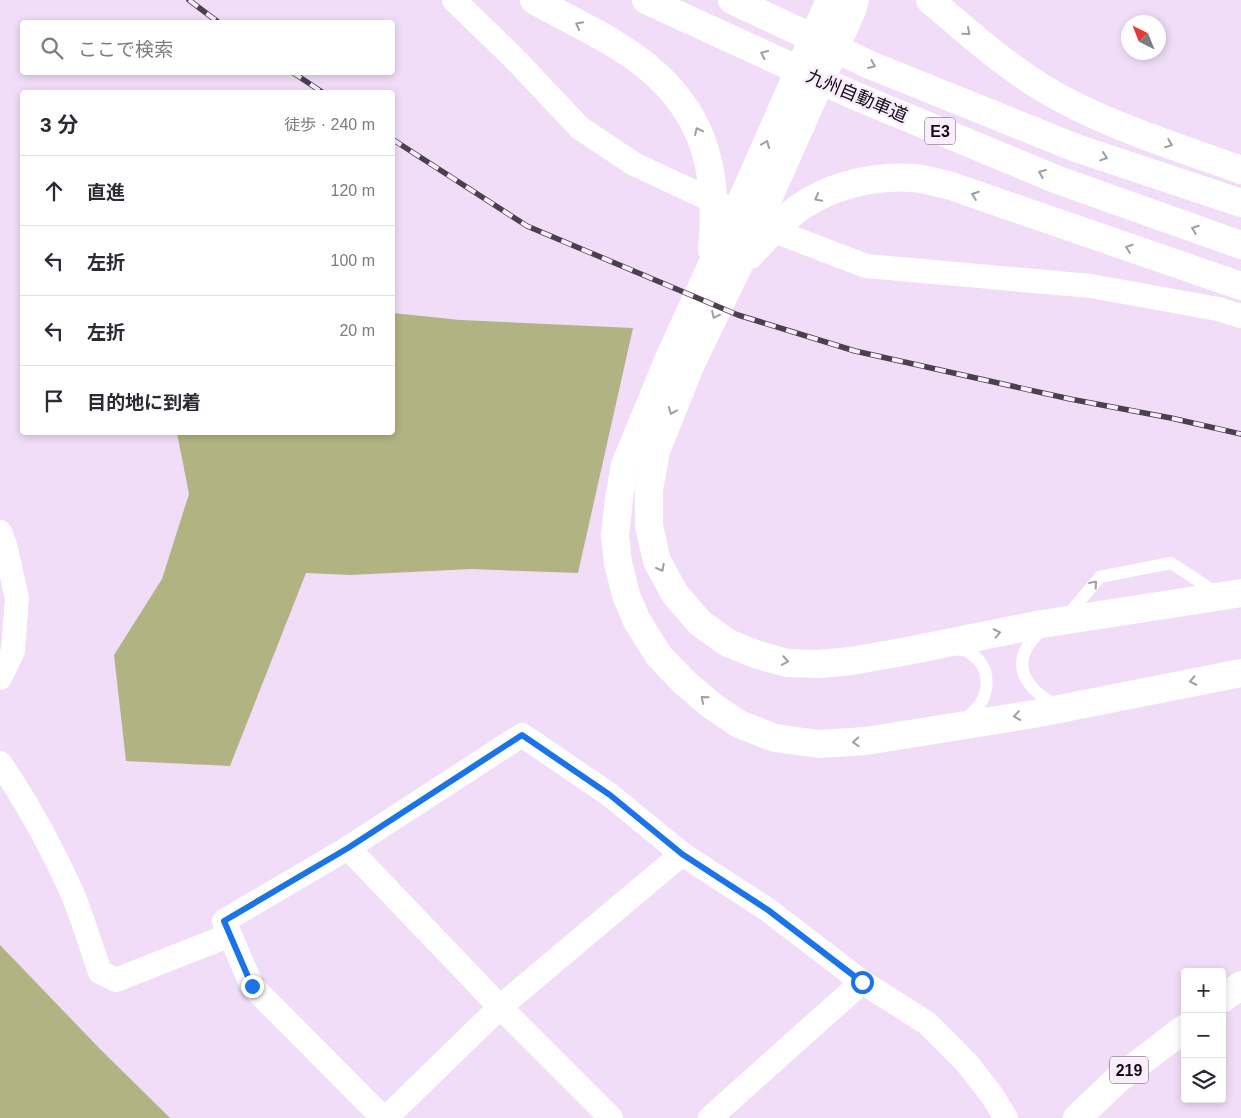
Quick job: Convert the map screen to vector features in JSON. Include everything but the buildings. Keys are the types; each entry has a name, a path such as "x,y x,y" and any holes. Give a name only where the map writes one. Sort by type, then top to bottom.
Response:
{"highway":[{"path":"534,0 618,45 646,65 673,90 692,118 705,146 712,177 715,222 723,270"},
{"name":"九州自動車道","path":"646,0 853,95 1049,176 1241,245"},
{"name":"九州自動車道","path":"732,0 870,65 1076,148 1241,203"},
{"path":"930,0 989,51 1041,87 1100,118 1241,170"},
{"path":"845,3 794,108 760,189 680,361 625,465 618,499 615,535 618,563 626,595 637,622 659,656 684,682 711,705 739,724 775,738 819,744 866,741 1034,714 1241,673"},
{"path":"723,270 763,241 792,214 822,196 848,185 881,178 915,178 951,186 1241,286"},
{"path":"680,361 656,451 649,490 649,526 657,561 674,594 700,623 728,643 758,655 787,662 819,664 851,661 1055,622 1231,594"},
{"path":"1226,996 1241,985"},
{"name":"219","path":"1077,1118 1117,1080 1181,1031"}],"street":[{"path":"454,0 512,56 580,128 634,164 785,235 866,266 1091,286 1241,316"},
{"path":"0,532 17,598 13,651 0,678"},
{"path":"682,854 500,1006 384,1118 252,986 224,921 348,848 522,735 610,795 682,854 768,910 862,982 927,1023 966,1062 991,1094 1006,1118"},
{"path":"0,763 42,832 70,889 100,972 116,980 230,935"},
{"path":"348,848 611,1118"},
{"path":"710,1118 862,982"}],"lane":[{"path":"1066,707 1046,700 1034,690 1025,676 1021,662 1026,648 1100,577 1171,563 1231,594"},
{"path":"941,645 969,652 979,660 985,671 988,685 977,708 958,725"}],"green space":[{"path":"395,313 460,320 633,328 578,573 471,569 351,575 306,573 230,766 126,761 114,655 162,579 189,494 177,435 395,435"},
{"path":"0,945 100,1049 170,1118 0,1118"}],"railway":[{"path":"189,0 215,20"},
{"path":"296,75 319,90"},
{"path":"395,141 527,226 738,315 855,351 1070,399 1171,418 1241,434"}],"route":[{"path":"252,986 224,921 348,848 522,735 610,795 682,854 768,910 862,982"}]}
